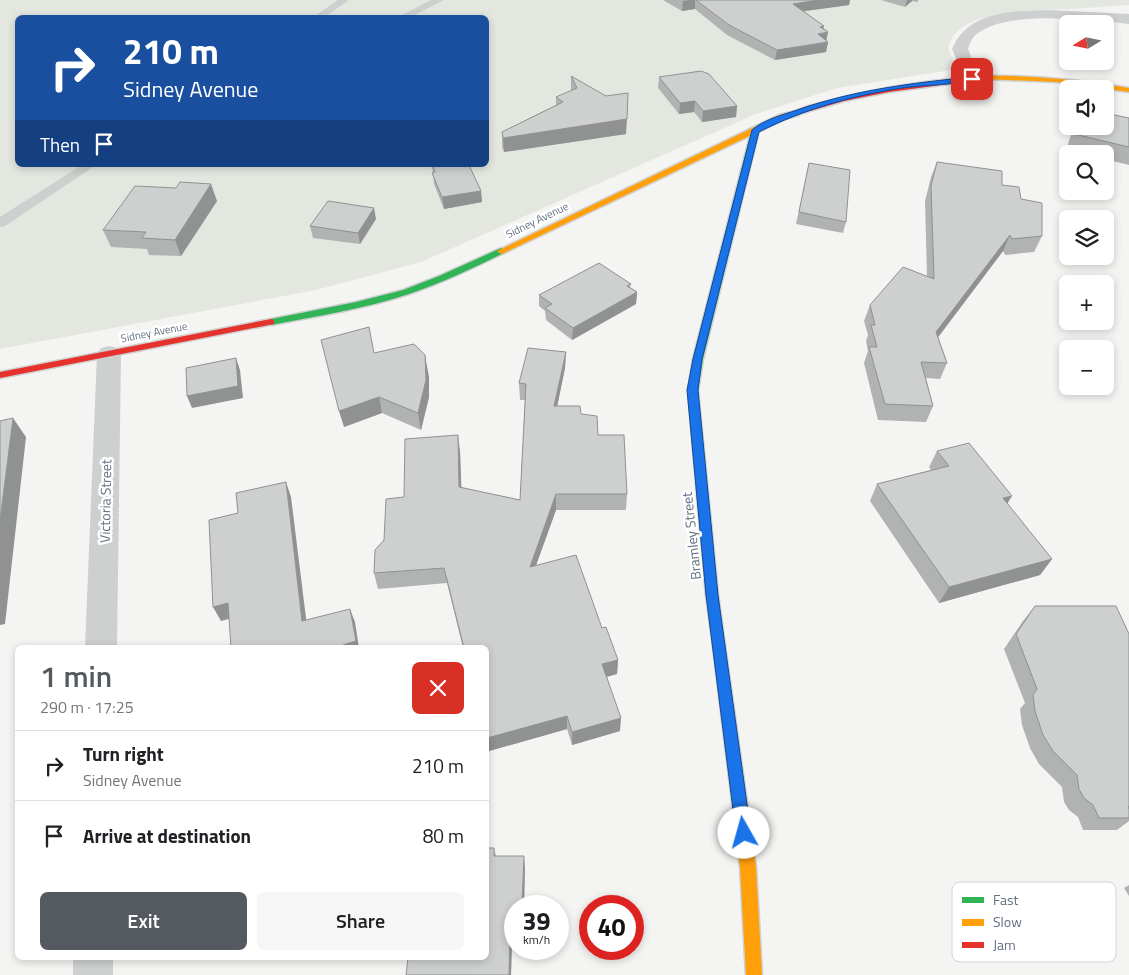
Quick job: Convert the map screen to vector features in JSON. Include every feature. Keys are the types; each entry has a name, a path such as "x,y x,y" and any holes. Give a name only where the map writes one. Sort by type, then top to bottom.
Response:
{"street":[{"path":"972,79 960,49 966,36 979,25 1013,16 1035,14 1129,19"},
{"name":"Sidney Avenue","path":"0,375 348,306 405,292 483,261 782,117 825,102 902,86 972,79 1033,78 1076,81 1129,90"},
{"name":"Bramley Street","path":"754,975 748,867 712,595 693,390 698,359 756,130"},
{"name":"Victoria Street","path":"101,645 109,354"},
{"path":"93,960 93,975"}],"lane":[{"path":"321,15 344,0"},
{"path":"406,15 439,0"},
{"path":"0,223 87,167"}],"shaded area":[{"path":"0,0 1129,0 1129,5 1023,11 984,18 968,24 956,33 949,45 949,51 954,63 951,70 837,88 756,114 421,262 316,290 0,349"}],"building":[{"path":"696,0 819,0 793,4 824,26 820,27 828,32 818,34 828,42 777,50 729,25"},
{"path":"701,71 709,74 737,106 703,111 695,101 680,103 659,77"},
{"path":"571,76 606,96 628,93 627,119 503,138 502,132 563,102 556,97 577,88"},
{"path":"1114,115 1129,118 1129,147 1078,135 1114,135"},
{"path":"937,162 1002,171 1002,185 1019,187 1021,199 1042,203 1042,236 1012,239 1010,235 936,332 947,363 921,362 933,406 885,404 869,347 877,347 871,325 875,325 870,305 903,267 934,279 931,186"},
{"path":"809,163 850,170 846,222 799,212"},
{"path":"433,167 470,167 481,191 442,197 432,173 435,172"},
{"path":"180,182 211,184 175,240 142,238 146,232 103,230 135,186 176,188"},
{"path":"328,201 374,208 358,233 310,226"},
{"path":"599,263 631,284 627,286 637,292 573,328 545,308 552,304 539,295"},
{"path":"369,327 374,353 414,344 425,355 426,380 418,413 379,397 339,411 321,340"},
{"path":"528,348 566,352 554,406 580,406 581,414 597,416 598,435 624,435 627,494 556,494 530,567 576,555 602,628 606,627 618,660 602,664 621,718 572,732 567,716 489,737 489,645 463,645 444,568 374,573 375,550 384,540 386,499 404,497 405,439 458,435 459,487 520,500 526,384 519,383"},
{"path":"236,358 238,386 187,396 186,368"},
{"path":"13,418 0,521 0,421"},
{"path":"969,443 1012,496 1003,498 1052,559 949,587 877,484 949,466 937,451"},
{"path":"286,482 302,621 350,609 356,641 343,645 231,645 228,603 213,607 209,520 238,513 236,493"},
{"path":"1035,606 1116,606 1129,634 1129,818 1099,818 1093,805 1084,798 1079,789 1077,775 1053,751 1043,735 1035,711 1033,695 1037,689 1016,634"},
{"path":"489,848 494,848 494,856 524,856 522,895 504,895 504,960 509,960 509,975 406,975 408,960 489,960"}],"traffic: fast":[{"path":"719,646 712,595 693,391 698,359 755,130"},
{"path":"271,322 356,305 406,292 466,268 501,251"}],"traffic: slow":[{"path":"984,78 1057,80 1129,90"},
{"path":"501,251 782,117 796,113"},
{"path":"719,646 748,867 754,975"}],"traffic: jam":[{"path":"796,113 865,94 936,82 984,78"},
{"path":"0,375 271,322"}],"route":[{"path":"744,833 712,595 693,390 698,359 756,130 782,117 825,102 854,95 902,86 972,79"}]}
